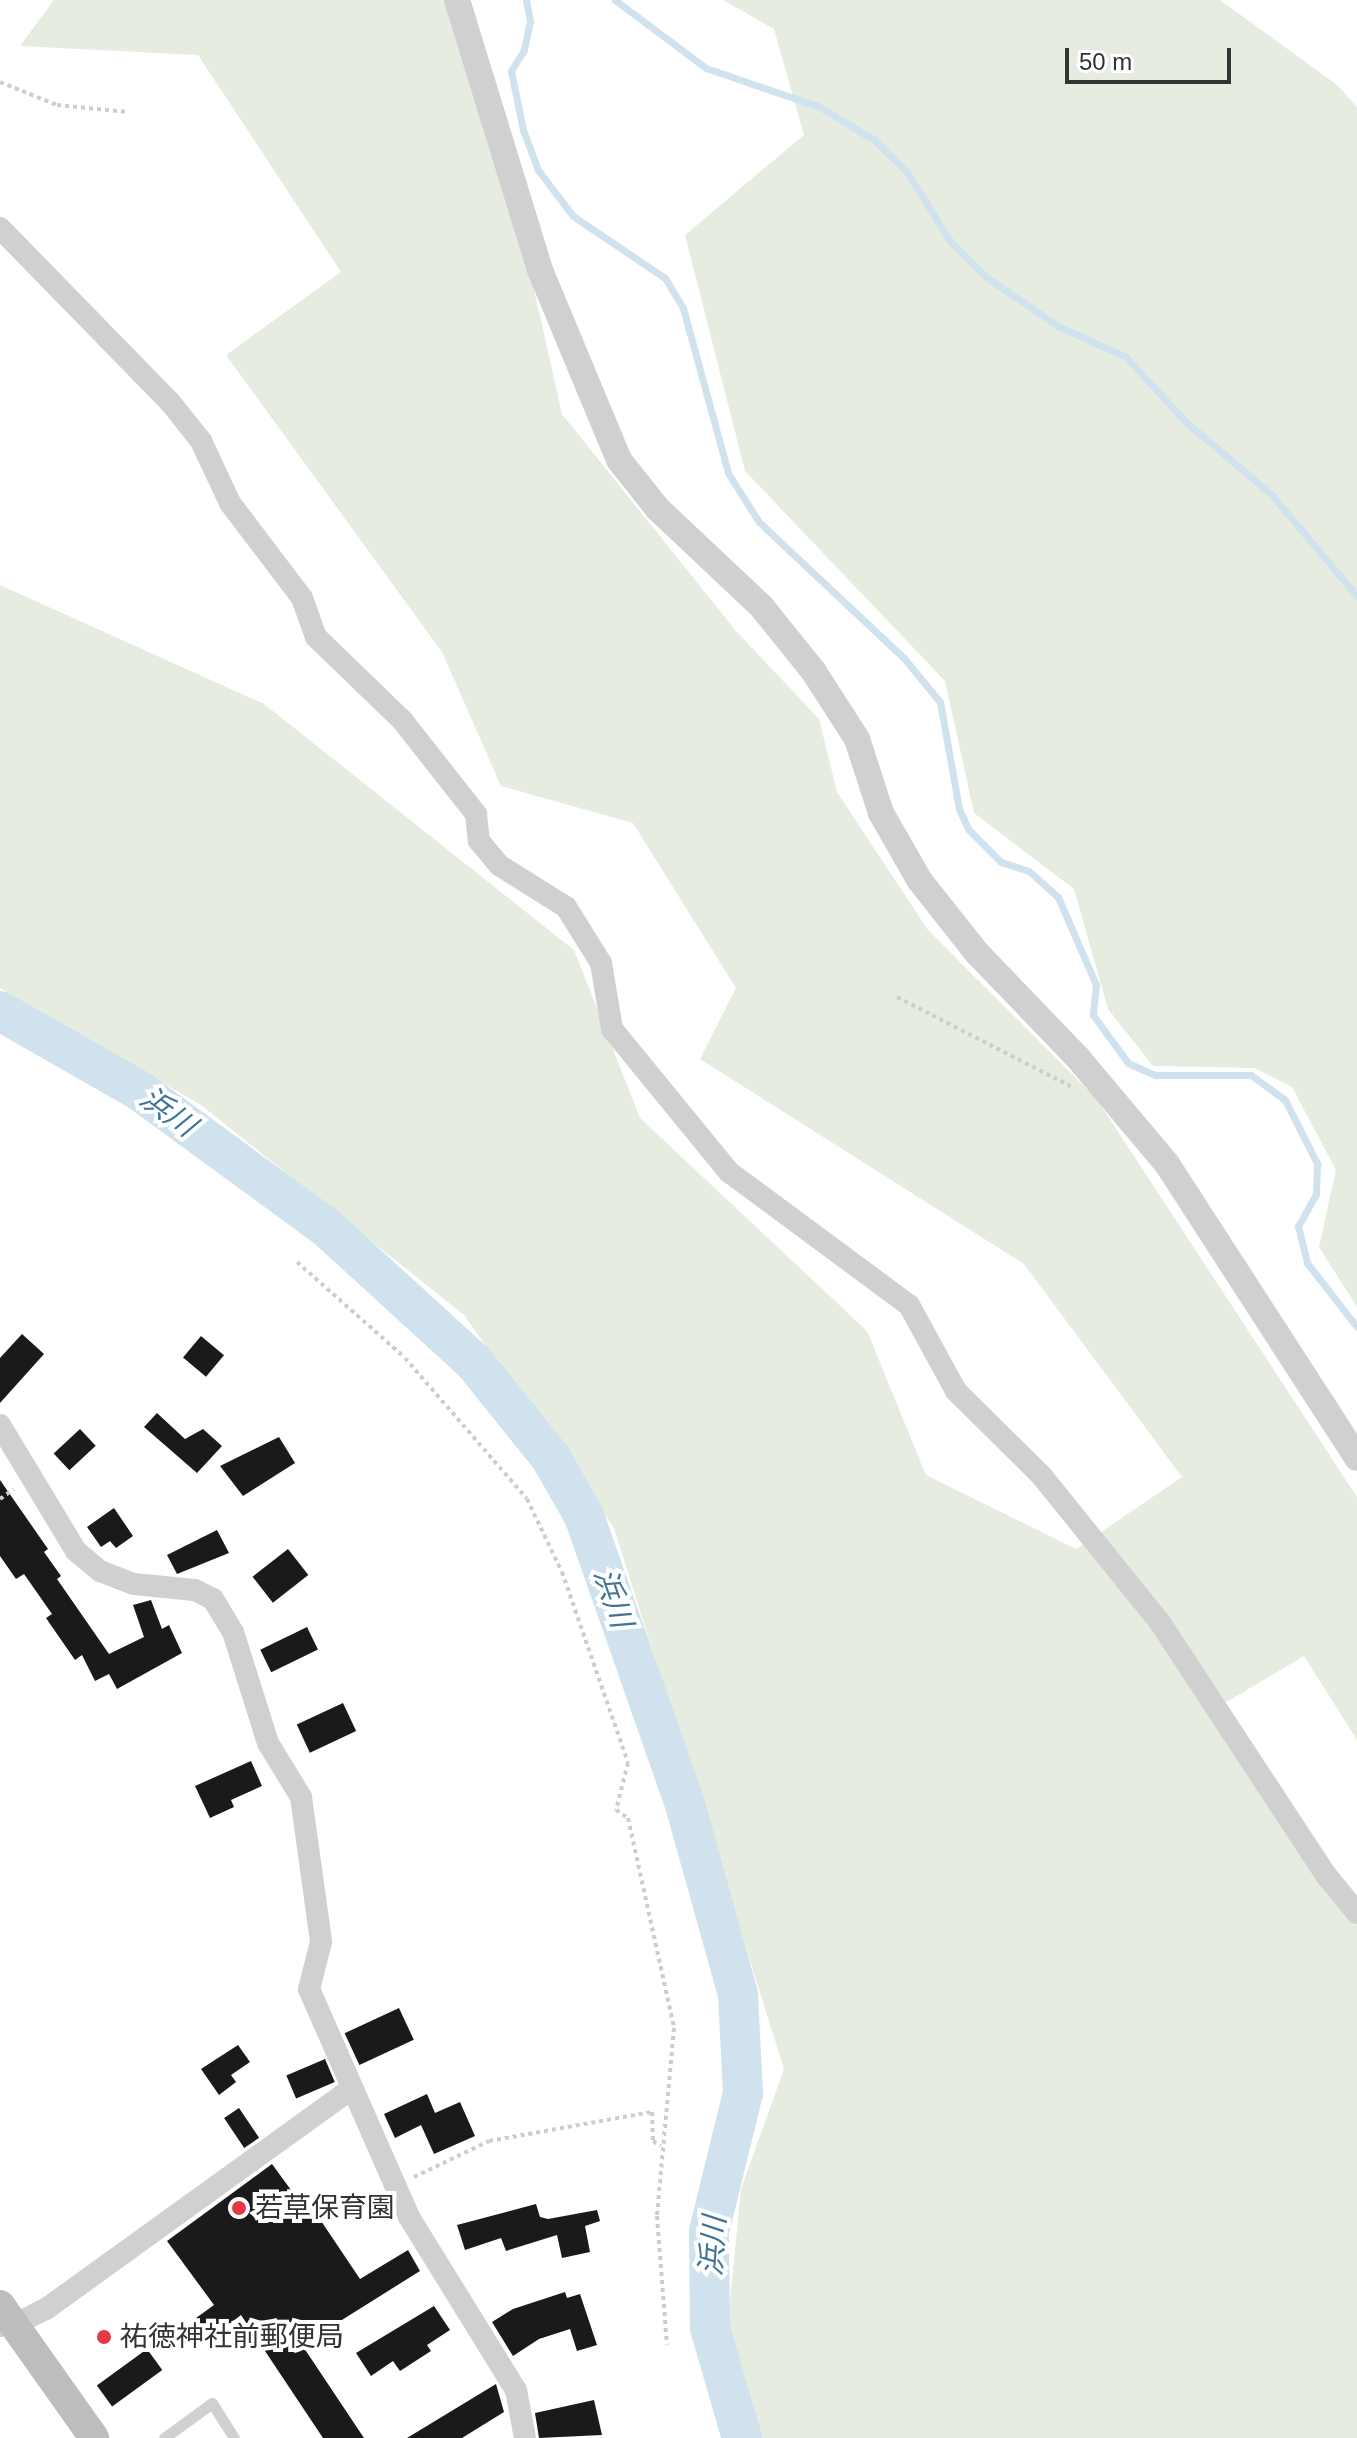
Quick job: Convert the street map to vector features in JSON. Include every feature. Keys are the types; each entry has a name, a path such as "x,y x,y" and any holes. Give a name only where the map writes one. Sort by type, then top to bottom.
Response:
{"main road":[{"path":"5,2319 94,2438"}],"street":[{"path":"457,0 475,45 540,270 619,460 658,509 761,606 814,672 857,739 881,813 920,881 977,953 1078,1058 1167,1164 1357,1458"},
{"path":"0,228 170,402 201,441 230,503 302,598 316,637 402,720 476,814 479,841 499,865 566,907 601,963 612,1029 729,1172 909,1305 956,1391 1041,1475 1159,1621 1326,1875 1357,1913"},
{"path":"0,1425 76,1551 100,1571 134,1584 195,1590 213,1599 233,1632 268,1743 301,1797 321,1942 309,1989 394,2186 440,2271 516,2390 525,2438"},
{"path":"5,2319 46,2309 352,2088"}],"lane":[{"path":"164,2438 212,2403 234,2438"}],"path":[{"path":"0,82 57,105 128,112"},
{"path":"897,997 1074,1088"},
{"path":"297,1262 405,1358 527,1499 562,1572 628,1763 616,1810 628,1818 674,2028 657,2216 667,2345"},
{"path":"394,2186 489,2141 652,2112 653,2141 661,2146"}],"shaded area":[{"path":"54,0 452,0 529,267 562,414 736,631 819,719 837,792 928,930 1096,1098 1357,1497 1357,1740 1304,1656 1208,1713 1357,1897 1357,2438 762,2438 728,2321 741,2189 784,2069 614,1528 464,1315 201,1105 0,988 0,585 264,704 574,950 640,1118 867,1331 926,1475 1076,1549 1182,1477 1024,1264 700,1059 736,988 633,823 501,786 442,652 226,355 341,272 198,55 20,46"},
{"path":"723,0 1220,0 1337,85 1357,107 1357,1307 1319,1247 1336,1170 1292,1087 1254,1068 1153,1066 1108,1009 1074,889 974,813 945,681 745,471 685,235 804,135 774,29"}],"building":[{"path":"22,1334 44,1354 0,1403 0,1358"},
{"path":"201,1336 224,1355 206,1377 183,1357"},
{"path":"157,1413 185,1439 203,1429 222,1446 197,1473 144,1427"},
{"path":"80,1429 96,1446 69,1470 54,1454"},
{"path":"279,1437 295,1463 243,1496 220,1466"},
{"path":"0,1480 48,1549 44,1552 61,1576 57,1579 109,1654 144,1637 133,1605 151,1600 162,1629 169,1625 182,1653 117,1689 109,1674 95,1681 82,1655 75,1660 46,1618 52,1614 24,1574 16,1579 0,1556"},
{"path":"114,1508 133,1536 116,1548 110,1541 101,1547 87,1527"},
{"path":"217,1530 229,1553 177,1574 167,1555"},
{"path":"288,1549 308,1575 273,1603 253,1577"},
{"path":"307,1627 318,1649 271,1672 260,1650"},
{"path":"343,1703 356,1731 310,1753 297,1725"},
{"path":"251,1761 262,1786 231,1800 234,1807 210,1818 195,1786"},
{"path":"399,2008 414,2040 359,2065 345,2033"},
{"path":"238,2045 250,2062 231,2075 236,2082 219,2095 201,2069"},
{"path":"325,2059 335,2082 296,2098 286,2075"},
{"path":"427,2094 435,2113 460,2102 475,2136 434,2154 421,2125 395,2138 384,2114"},
{"path":"239,2108 259,2138 244,2148 224,2118"},
{"path":"272,2164 299,2201 305,2197 360,2279 408,2250 420,2271 302,2345 364,2438 323,2438 241,2315 211,2338 196,2318 214,2305 167,2241"},
{"path":"536,2204 540,2217 548,2219 597,2210 600,2221 585,2226 590,2252 562,2258 557,2235 506,2251 501,2238 465,2250 457,2225"},
{"path":"565,2292 567,2298 580,2294 597,2345 577,2351 570,2329 539,2339 513,2356 492,2322 513,2309"},
{"path":"434,2306 450,2330 427,2345 431,2351 400,2371 393,2361 371,2376 356,2353"},
{"path":"147,2349 162,2370 112,2406 97,2385"},
{"path":"496,2384 504,2412 462,2438 407,2438"},
{"path":"594,2400 602,2435 539,2438 535,2413"}],"waterway":[{"path":"526,0 530,21 524,50 511,71 523,130 538,170 573,216 665,278 683,308 728,473 759,522 903,657 940,702 959,809 969,830 1001,862 1029,871 1058,897 1096,985 1093,1015 1128,1063 1155,1075 1251,1075 1285,1100 1317,1163 1316,1194 1298,1226 1307,1263 1357,1327"},
{"path":"615,0 706,68 820,107 874,140 907,172 950,241 986,277 1058,326 1126,357 1187,423 1271,494 1357,596"},
{"name":"浜川","path":"0,1011 140,1091 326,1227 473,1361 551,1458 584,1516 684,1801 738,1995 743,2093 709,2231 710,2328 742,2438"}],"place":[{"name":"若草保育園","path":"239,2208"},
{"name":"祐徳神社前郵便局","path":"104,2337"}]}
